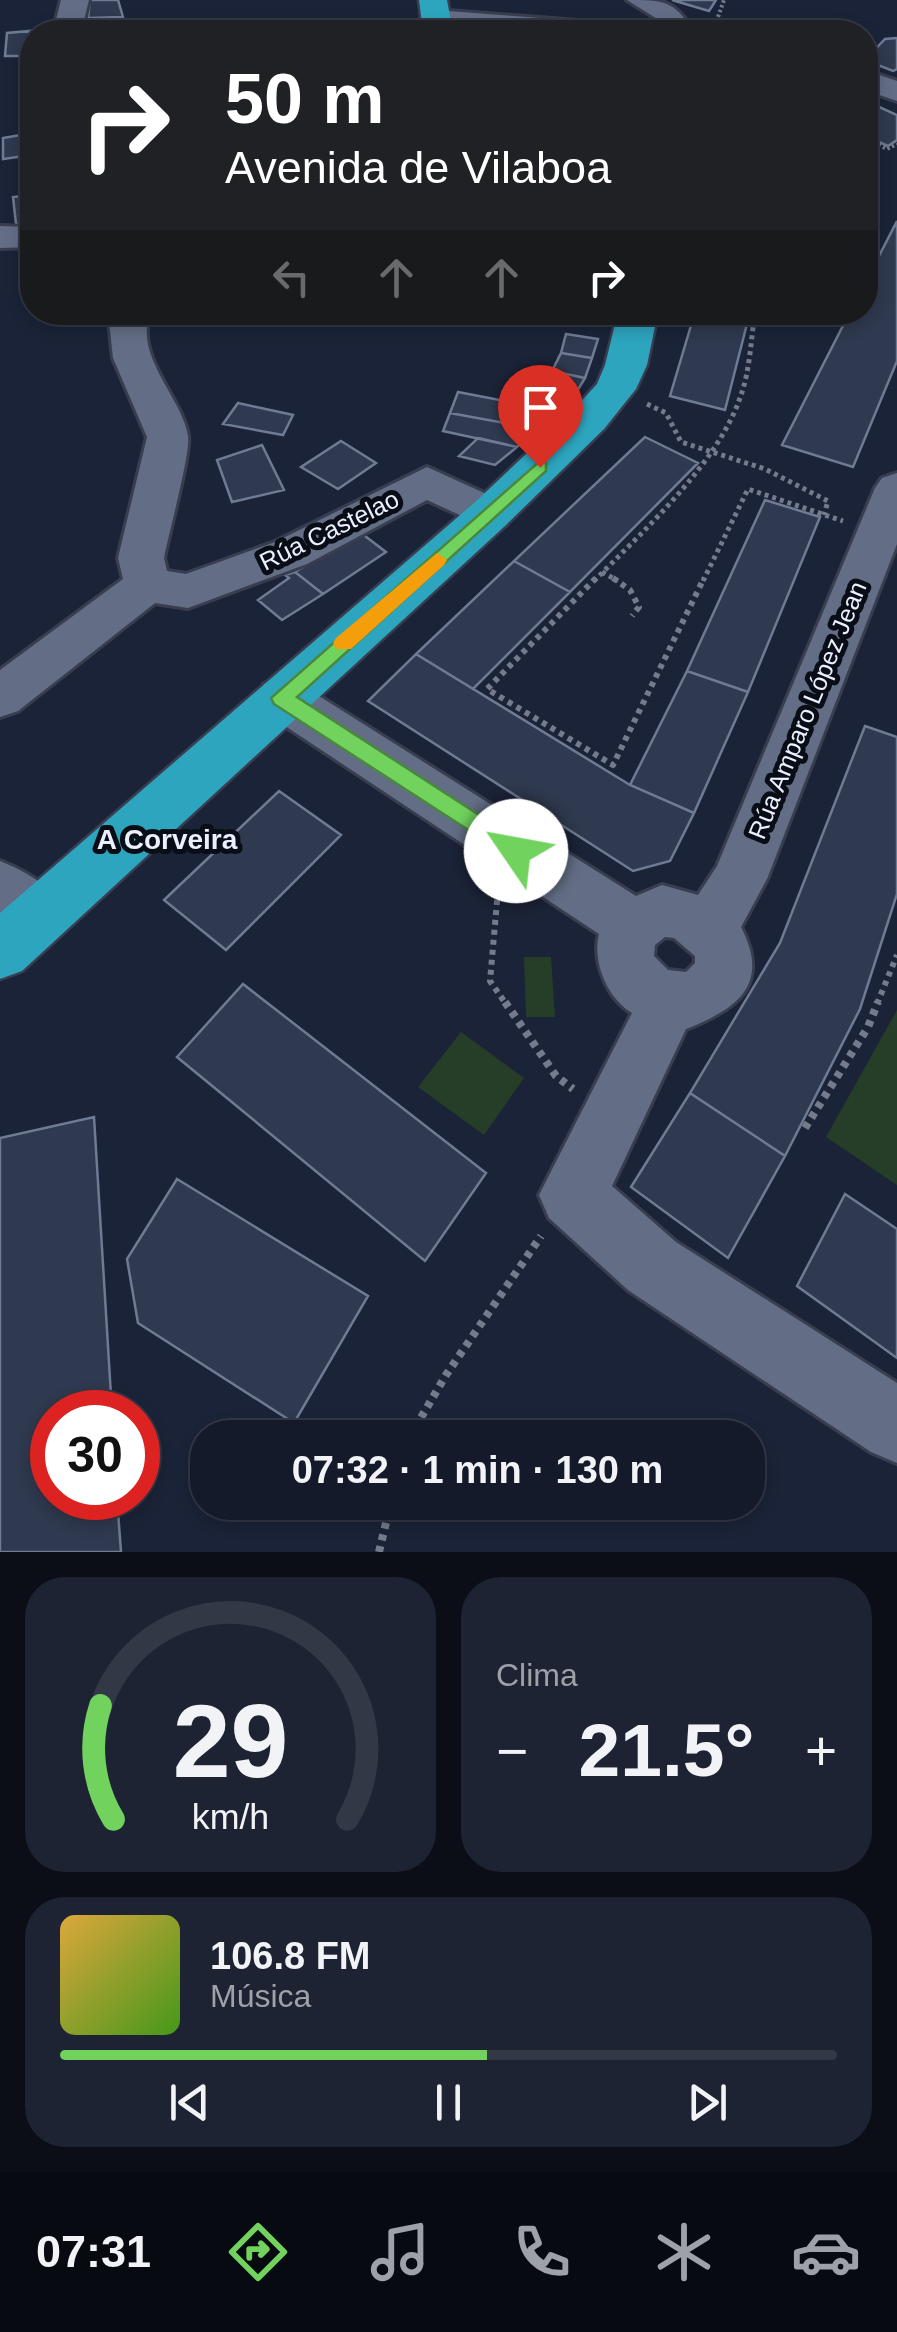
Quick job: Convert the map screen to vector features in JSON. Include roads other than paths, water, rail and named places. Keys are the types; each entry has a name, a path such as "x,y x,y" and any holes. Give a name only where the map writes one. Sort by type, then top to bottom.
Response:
{"highway":[{"path":"13,918 282,698 490,514 590,419 614,389 626,365 635,325"}],"street":[{"path":"477,0 522,20"},
{"path":"643,3 673,20"},
{"path":"0,698 146,585 140,558 168,437 133,358 129,325"},
{"name":"Rúa Castelao","path":"146,585 188,590 291,554 427,482 490,514"},
{"name":"Rúa Amparo López Jean","path":"709,928 739,879 888,511"},
{"path":"282,698 559,880 634,924"},
{"path":"679,912 709,928 720,944 724,962 719,979 707,993 689,1000 669,1000 642,986 626,962 624,948 634,924 647,915 679,912"},
{"path":"669,1000 614,1118 572,1195 652,1266 897,1426"}],"district":[{"name":"A Corveira","path":"167,839"}]}
